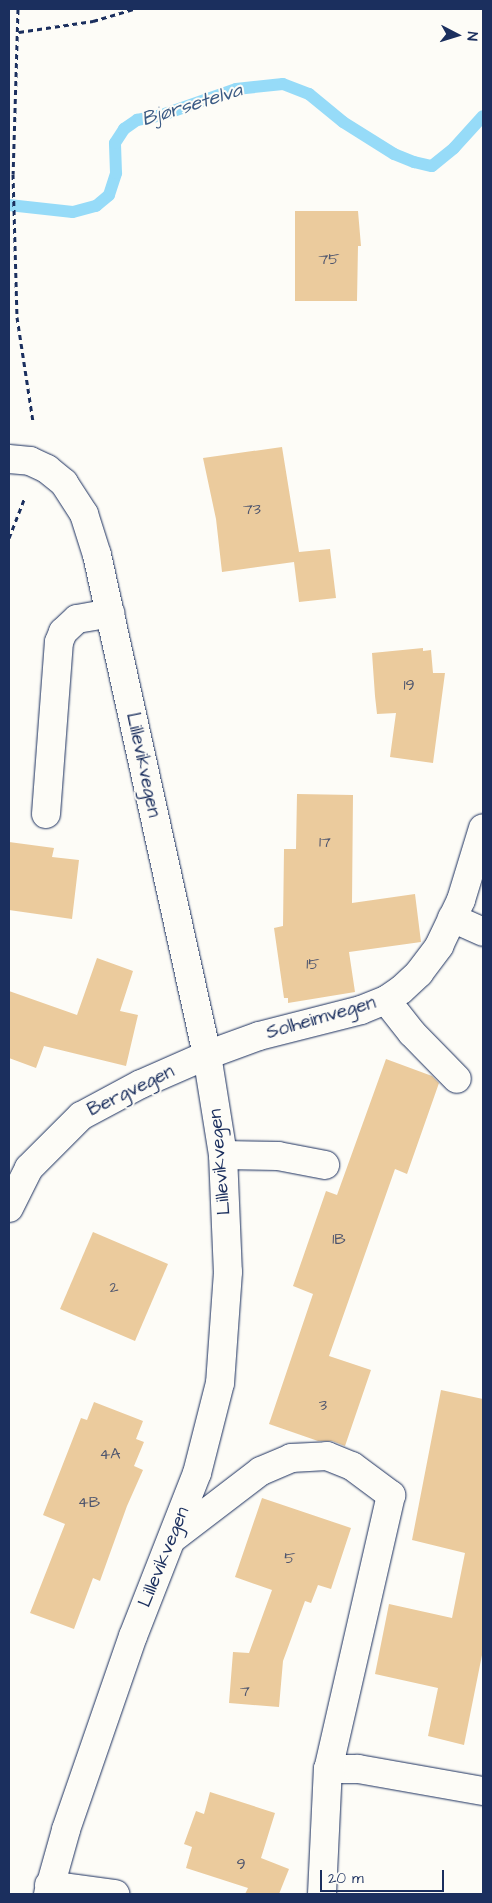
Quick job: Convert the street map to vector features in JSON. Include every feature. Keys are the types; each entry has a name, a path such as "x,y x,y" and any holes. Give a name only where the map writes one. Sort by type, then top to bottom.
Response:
{"street":[{"name":"Lillevikvegen","path":"9,459 30,461 47,469 64,483 84,514 98,555 207,1055 223,1156 228,1272 220,1383 197,1473 133,1636 66,1830 48,1890"},
{"path":"46,814 59,642 63,632 77,620 110,613"},
{"name":"Solheimvegen","path":"207,1055 259,1036 361,1010 386,1000 419,972 439,946 461,900 483,828"},
{"path":"452,918 483,932"},
{"path":"386,1000 412,1033 457,1079"},
{"name":"Bergvegen","path":"9,1208 29,1168 81,1116 141,1084 207,1055"},
{"path":"223,1156 278,1156 325,1165"},
{"path":"172,1539 261,1471 291,1458 327,1456 352,1466 391,1495 328,1769 322,1894"},
{"path":"328,1769 358,1769 483,1791"},
{"path":"48,1890 115,1894"}],"path":[{"path":"18,9 19,32 13,174 17,308 33,422"},
{"path":"19,32 93,21 134,9"},
{"path":"9,538 26,494"}],"building":[{"path":"295,211 358,211 361,246 358,246 357,301 295,301"},
{"path":"282,447 299,552 330,549 336,598 299,602 294,562 222,572 216,519 203,458"},
{"path":"423,648 423,651 431,650 433,673 445,673 433,763 390,757 396,713 377,714 375,696 372,653"},
{"path":"297,794 353,795 352,903 415,894 421,942 349,952 355,992 288,1003 288,998 284,998 274,928 283,926 284,849 296,849"},
{"path":"9,842 54,848 52,857 79,860 72,919 9,910"},
{"path":"97,958 133,971 120,1011 138,1015 126,1066 44,1046 36,1068 9,1058 9,991 77,1015"},
{"path":"386,1059 432,1076 439,1083 407,1174 395,1169 329,1356 371,1370 345,1446 332,1441 318,1441 269,1424 313,1294 293,1286 326,1191 337,1195"},
{"path":"93,1232 168,1264 135,1341 60,1309"},
{"path":"441,1390 483,1399 483,1650 464,1745 428,1736 438,1688 375,1674 389,1604 452,1618 465,1553 412,1540"},
{"path":"94,1402 143,1421 136,1439 144,1442 134,1466 143,1470 127,1506 100,1581 93,1578 74,1629 30,1613 65,1524 43,1515 81,1418 87,1420"},
{"path":"262,1498 351,1528 331,1589 318,1585 311,1603 305,1601 283,1661 279,1707 229,1703 233,1652 249,1653 272,1590 235,1577"},
{"path":"210,1792 275,1813 261,1858 289,1869 279,1894 245,1894 248,1888 186,1868 192,1847 184,1844 196,1811 204,1814"}],"waterway":[{"name":"Bjørsetelva","path":"9,205 73,212 96,206 109,195 116,173 115,143 124,129 137,120 162,115 236,89 283,84 309,94 343,122 394,154 414,162 432,166 454,148 483,116"}]}
